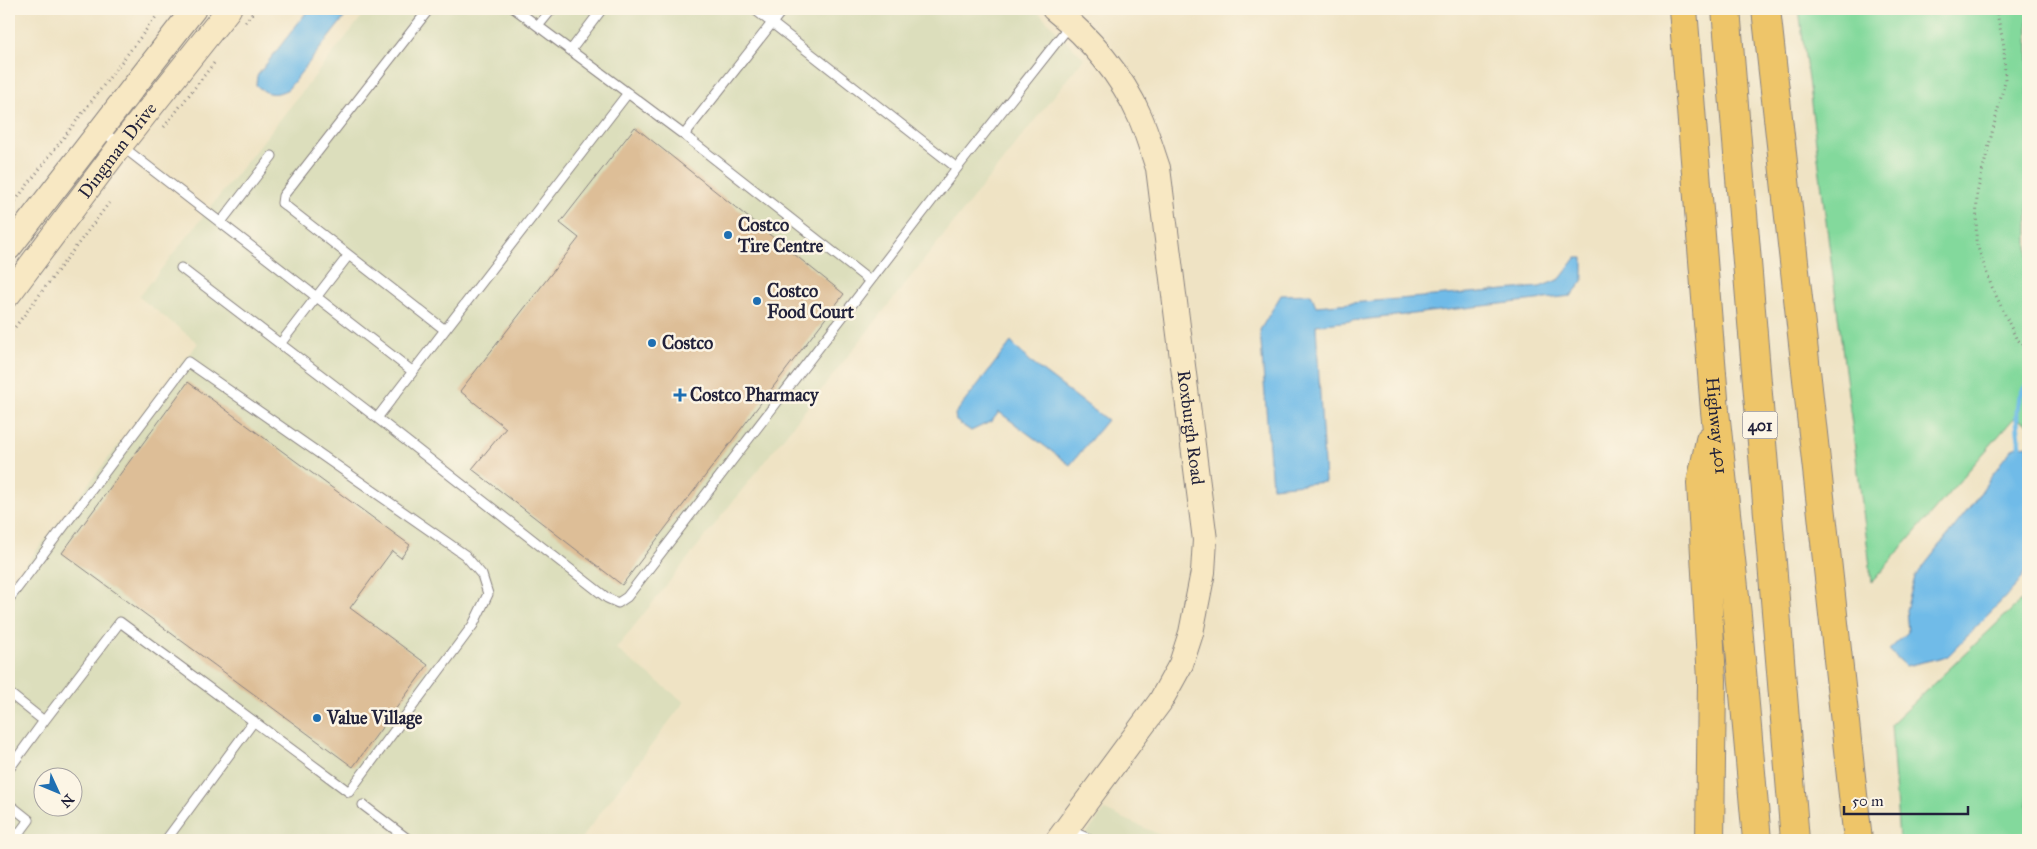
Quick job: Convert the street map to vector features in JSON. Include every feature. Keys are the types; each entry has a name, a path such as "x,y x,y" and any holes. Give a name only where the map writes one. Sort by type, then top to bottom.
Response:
{"highway":[{"name":"Highway 401","path":"1683,9 1715,411 1737,615 1757,840"},
{"name":"401","path":"1726,9 1795,840"},
{"path":"1766,9 1858,840"},
{"path":"1710,840 1712,680 1701,483 1715,411"}],"street":[{"name":"Dingman Drive","path":"9,248 194,9"},
{"name":"Dingman Drive","path":"9,294 120,146 237,16"},
{"name":"Roxburgh Road","path":"1062,835 1160,702 1181,664 1191,633 1203,572 1205,540 1158,168 1140,116 1110,66 1091,42 1063,16"}],"lane":[{"path":"429,9 283,196 282,203 288,210 445,330"},
{"path":"515,9 684,135 870,281"},
{"path":"538,26 552,9"},
{"path":"571,50 602,9"},
{"path":"754,9 957,168"},
{"path":"684,135 783,9"},
{"path":"181,268 607,598 618,603 627,597 957,168 1063,16"},
{"path":"377,418 628,93"},
{"path":"100,130 412,371"},
{"path":"221,222 272,156"},
{"path":"280,344 348,256"},
{"path":"9,599 188,362 465,555 482,575 488,594 473,625 349,792 120,622 9,768"},
{"path":"9,694 44,721"},
{"path":"166,840 254,721"},
{"path":"9,804 29,820 14,840"},
{"path":"364,805 409,840"},
{"path":"1062,835 1092,840"}],"path":[{"path":"9,209 162,9"},
{"path":"237,16 256,9"},
{"path":"1996,9 2004,46 2006,80 1977,193 1976,242 1991,285 2016,338 2028,350"},
{"path":"164,128 216,61"},
{"path":"9,335 109,203"}],"shaded area":[{"path":"368,9 1035,9 1084,58 616,649 684,702 580,840 9,840 9,586 198,343 139,297"},
{"path":"1105,810 1171,840 1081,840"}],"green space":[{"path":"1799,9 2028,9 2028,424 2014,418 1872,582"},
{"path":"2028,594 2028,840 1899,840 1891,724"}],"water":[{"path":"309,9 351,9 288,89 279,93 264,91 256,85 257,76"},
{"path":"1576,258 1583,258 1583,281 1571,296 1316,325 1325,482 1272,487 1260,330 1281,295 1311,294 1316,306 1540,287 1560,279"},
{"path":"1011,342 1029,361 1107,420 1070,465 999,412 992,421 971,431 956,421 955,414"},
{"path":"2028,445 2028,569 2017,585 1948,656 1906,666 1889,650 1908,632 1906,610 1915,577 1974,502 2002,461 2014,447"}],"building":[{"name":"Costco","path":"635,127 844,294 622,585 472,469 506,428 460,391 579,238 560,223"},
{"path":"188,382 410,545 401,558 392,551 350,608 428,665 353,767 62,553"}],"waterway":[{"path":"2020,446 2017,421 2018,405 2023,390 2028,384"}],"place":[{"name":"Costco Tire Centre","path":"728,235"},
{"name":"Costco Food Court","path":"757,301"},
{"name":"Costco","path":"652,343"},
{"name":"Costco Pharmacy","path":"680,395"},
{"name":"Value Village","path":"317,718"}]}
